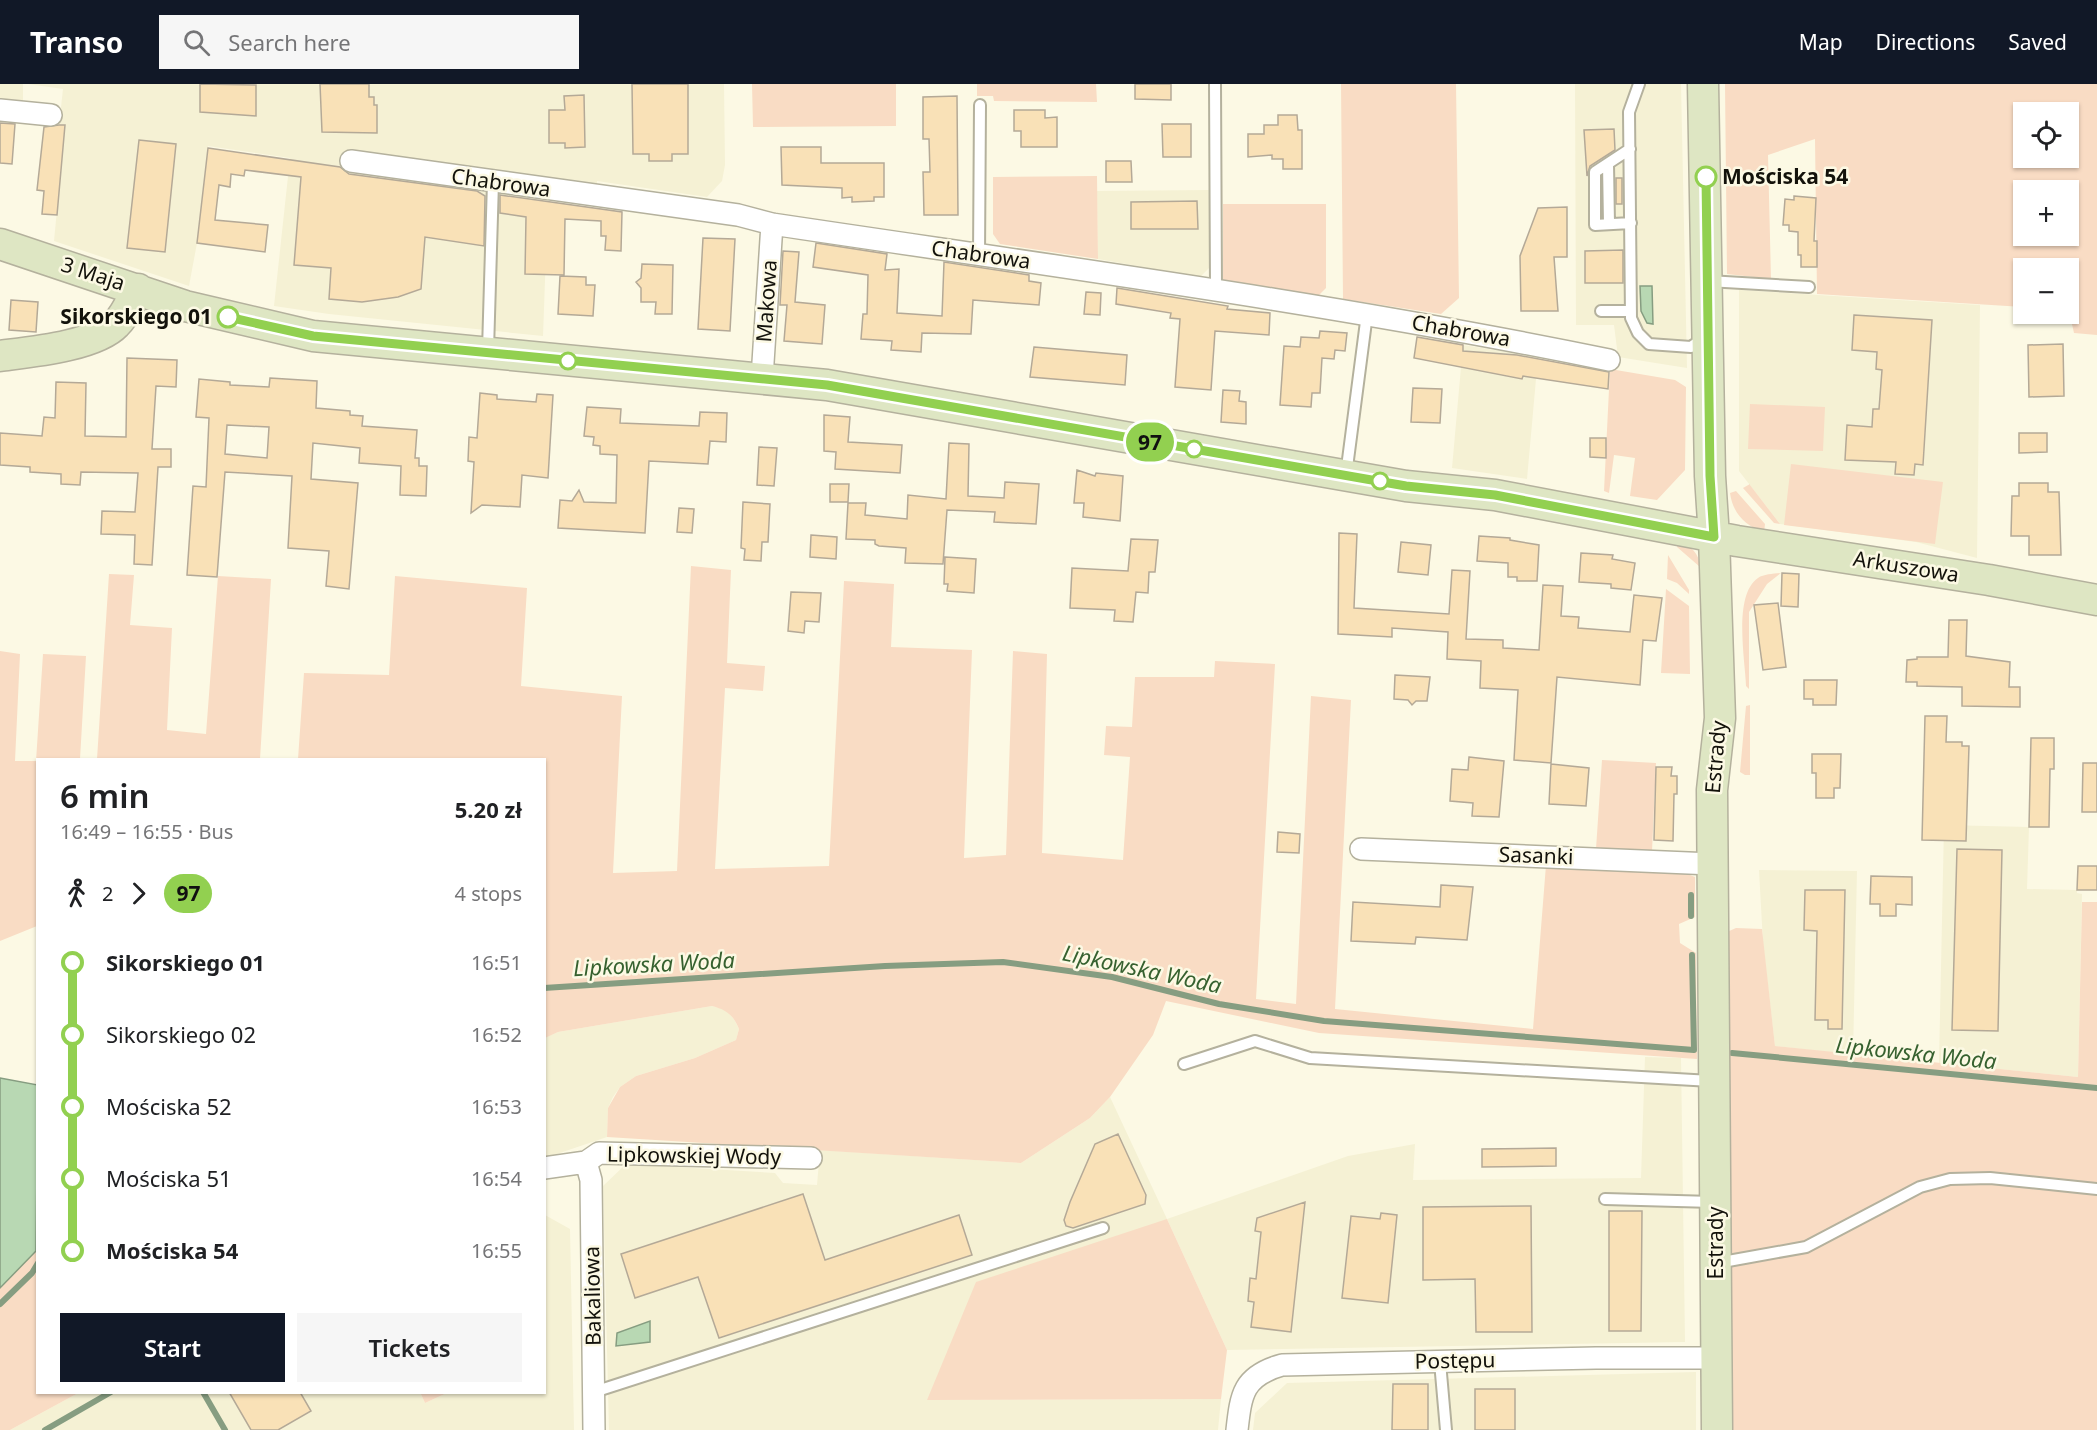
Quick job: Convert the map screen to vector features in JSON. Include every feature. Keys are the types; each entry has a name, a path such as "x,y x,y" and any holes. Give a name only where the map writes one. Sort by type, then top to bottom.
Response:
{"main road":[{"name":"Estrady","path":"1703,84 1710,476 1720,725 1713,775 1712,864 1717,1430"},
{"name":"3 Maja","path":"0,244 185,306 313,336 827,385 1406,486 1495,495 1714,537"},
{"path":"0,356 83,340 111,329 122,317 138,289"},
{"name":"Arkuszowa","path":"1714,537 1989,580 2097,600"}],"street":[{"path":"0,110 51,115"},
{"name":"Chabrowa","path":"351,161 738,215 772,224 1216,288 1464,330 1610,360"},
{"name":"Makowa","path":"762,378 772,224"},
{"name":"Sasanki","path":"1361,849 1712,864"},
{"name":"Lipkowskiej Wody","path":"546,1168 586,1162 599,1153 811,1158"},
{"name":"Bakaliowa","path":"586,1162 591,1180 594,1430"},
{"name":"Postępu","path":"1237,1430 1240,1398 1247,1385 1264,1370 1281,1365 1717,1358"}],"lane":[{"path":"1215,84 1216,288"},
{"path":"1639,84 1629,112 1631,311 1638,333 1649,344 1691,347 1709,334"},
{"path":"979,255 980,105"},
{"path":"1630,149 1595,172 1595,225 1631,223"},
{"path":"488,353 493,182"},
{"path":"1708,281 1809,287"},
{"path":"1601,311 1631,311"},
{"path":"1346,475 1367,314"},
{"path":"1184,1064 1255,1041 1310,1058 1714,1081"},
{"path":"1717,1263 1806,1247 1920,1187 1950,1179 1990,1178 2097,1189"},
{"path":"1605,1199 1716,1202"},
{"path":"594,1392 1103,1228"},
{"path":"1440,1362 1440,1388 1446,1412 1446,1430"}],"shaded area":[{"path":"0,84 23,84 23,104 0,100"},
{"path":"28,84 724,84 725,165 722,181 707,197 597,181 597,191 548,198 543,336 329,314 274,306 290,158 208,146 197,243 189,286 54,241 65,126 59,125 63,89"},
{"path":"752,84 896,84 896,126 753,127"},
{"path":"977,84 1096,84 1097,102 994,101 993,96 977,96"},
{"path":"1341,84 1456,84 1459,298 1441,314 1343,299"},
{"path":"1575,84 1681,84 1687,368 1618,357 1614,325 1576,325"},
{"path":"1725,84 2097,84 2097,335 2074,333 2072,324 2079,324 2079,258 2013,258 2013,306 1817,294 1815,139 1768,155 1771,279 1727,274"},
{"path":"1097,176 1098,259 1000,244 993,234 993,177"},
{"path":"1209,190 1209,268 1200,277 1098,259 1097,191"},
{"path":"1223,204 1326,204 1326,288 1318,296 1223,280"},
{"path":"1640,286 1652,286 1653,324 1647,323 1641,311"},
{"path":"1739,290 1980,305 1977,558 1916,542 1780,524 1739,471"},
{"path":"1463,345 1538,357 1527,479 1452,468"},
{"path":"1610,369 1675,380 1686,387 1685,470 1657,500 1630,496 1635,458 1614,455 1609,493 1604,491"},
{"path":"1750,404 1825,407 1823,451 1748,449"},
{"path":"1791,464 1943,482 1935,544 1784,525"},
{"path":"1750,484 1780,524 1774,523 1743,488"},
{"path":"1736,491 1765,524 1764,533 1751,526 1737,513 1730,493"},
{"path":"1678,542 1694,550 1700,567 1677,547"},
{"path":"1668,555 1689,590 1689,594 1677,583 1667,579"},
{"path":"691,566 731,570 727,663 765,666 763,691 725,688 715,869 829,866 844,581 894,584 891,647 972,650 964,858 1006,855 1013,651 1047,654 1042,853 1123,860 1130,757 1104,755 1106,726 1132,727 1135,677 1214,677 1215,661 1275,664 1256,999 1296,1004 1311,696 1351,700 1335,1009 1533,1029 1546,865 1677,870 1695,877 1695,917 1679,924 1680,943 1696,953 1697,1059 1319,1033 1166,1001 1153,1035 1110,1097 1090,1118 1021,1163 607,1137 608,1108 620,1087 636,1076 695,1058 736,1040 739,1029 734,1020 726,1011 712,1006 558,1032 546,1038 546,758 298,758 304,673 389,675 395,576 527,588 521,686 622,696 613,873 677,871"},
{"path":"1781,573 1767,584 1749,612 1749,689 1746,686 1742,628 1745,598 1750,586 1758,578"},
{"path":"109,574 134,575 130,625 172,628 167,730 206,734 218,576 271,579 260,758 97,758"},
{"path":"1666,589 1689,606 1690,674 1661,673"},
{"path":"0,651 20,654 15,761 36,761 36,926 0,941"},
{"path":"43,654 86,656 80,758 36,758"},
{"path":"1750,705 1750,775 1745,775 1740,772 1746,706"},
{"path":"1602,760 1656,763 1652,851 1596,849"},
{"path":"1944,825 2029,827 2027,889 2077,890 2077,893 2082,894 2078,1077 1939,1063"},
{"path":"1759,870 1857,871 1853,1055 1775,1046 1763,943"},
{"path":"2082,902 2097,902 2097,1430 1731,1430 1727,932 1736,928 1762,929 1775,1046 2078,1077"},
{"path":"712,1006 727,1010 739,1029 736,1040 695,1058 636,1076 620,1087 613,1097 608,1108 607,1137 546,1158 546,1037 558,1032"},
{"path":"1645,1057 1681,1058 1685,1342 1227,1350 1167,1219 1348,1156 1415,1144 1413,1180 1641,1178"},
{"path":"0,1078 36,1085 36,1251 0,1288"},
{"path":"1110,1097 1167,1219 927,1400 1221,1399 1218,1430 609,1430 603,1186 626,1164 775,1173 783,1183 817,1185 820,1150 1021,1163 1090,1118"},
{"path":"546,1216 570,1229 574,1430 10,1430 76,1394 421,1394 425,1403 445,1394 546,1394"},
{"path":"1167,1219 1227,1350 1221,1399 927,1400 976,1282"},
{"path":"36,1251 36,1394 76,1394 10,1430 0,1430 0,1288"},
{"path":"650,1321 650,1342 616,1346 617,1333"},
{"path":"1696,1372 1696,1430 1253,1430 1255,1413 1287,1383"},
{"path":"421,1394 445,1394 425,1403"}],"building":[{"path":"200,84 256,85 256,116 200,112"},
{"path":"320,84 369,84 369,97 374,97 374,105 377,105 377,133 322,132"},
{"path":"632,84 688,84 688,154 672,154 672,161 649,161 649,154 633,154"},
{"path":"1135,84 1171,84 1171,100 1135,99"},
{"path":"584,95 585,147 565,148 565,143 549,143 549,110 565,110 564,96"},
{"path":"957,96 958,215 924,215 923,172 930,172 929,139 923,139 923,97"},
{"path":"1014,110 1045,110 1045,118 1057,117 1057,147 1021,147 1021,131 1014,131"},
{"path":"1278,115 1297,115 1298,130 1302,130 1302,169 1283,169 1283,159 1272,159 1272,155 1248,157 1248,134 1264,134 1264,125 1278,125"},
{"path":"0,123 15,124 12,164 0,163"},
{"path":"1162,124 1191,124 1191,157 1163,157"},
{"path":"65,125 57,215 42,214 44,191 37,190 44,127"},
{"path":"1614,129 1615,150 1590,166 1587,176 1584,130"},
{"path":"139,140 176,144 165,252 127,248"},
{"path":"781,147 821,147 821,163 884,163 884,197 874,197 874,201 852,202 852,197 842,198 842,188 782,185"},
{"path":"208,148 340,167 349,174 477,191 485,196 484,246 425,237 421,289 398,297 362,302 329,299 331,268 294,265 301,177 245,170 244,176 231,174 230,187 219,185 215,220 268,225 265,252 197,243"},
{"path":"1106,161 1131,161 1132,182 1106,182"},
{"path":"1616,178 1622,178 1622,204 1616,204"},
{"path":"500,195 622,212 621,251 605,250 606,236 601,236 601,221 565,219 564,275 525,274 526,217 500,213"},
{"path":"1794,196 1816,198 1814,241 1817,241 1817,267 1801,267 1801,255 1798,255 1798,232 1789,231 1789,225 1783,225 1785,199 1794,200"},
{"path":"1197,201 1198,229 1131,229 1131,202"},
{"path":"1567,207 1567,257 1554,257 1558,311 1521,311 1520,256 1538,208"},
{"path":"703,238 735,239 730,331 698,329"},
{"path":"816,243 887,254 885,270 899,269 897,313 942,316 944,262 1029,275 1029,281 1041,283 1039,305 973,300 971,334 922,333 921,352 891,350 892,341 861,339 863,314 867,314 868,275 813,267"},
{"path":"1623,250 1623,283 1585,283 1585,251"},
{"path":"783,251 799,252 795,302 825,305 822,344 784,341 787,305 780,305"},
{"path":"642,264 673,265 672,314 655,314 656,302 641,302 641,288 636,282 641,278"},
{"path":"560,276 586,277 586,285 595,285 593,316 558,314"},
{"path":"1117,288 1228,306 1227,309 1270,313 1269,335 1215,331 1211,390 1175,387 1180,319 1170,318 1171,313 1116,304"},
{"path":"1086,292 1101,293 1100,315 1084,314"},
{"path":"11,300 38,302 36,332 9,330"},
{"path":"1854,315 1932,320 1923,465 1915,464 1914,475 1895,474 1896,462 1845,460 1847,425 1872,427 1873,409 1879,409 1882,370 1876,369 1877,352 1852,350"},
{"path":"1320,331 1347,333 1345,351 1335,350 1334,359 1322,358 1320,393 1312,393 1311,407 1280,405 1284,346 1300,347 1301,337 1319,338"},
{"path":"1417,337 1463,345 1463,351 1517,355 1609,372 1608,389 1523,376 1522,379 1414,358"},
{"path":"2063,344 2064,396 2029,397 2028,345"},
{"path":"1034,347 1127,355 1125,385 1030,377"},
{"path":"127,358 177,360 176,387 156,386 152,449 171,449 171,467 158,467 152,565 134,564 135,535 101,534 102,511 135,512 138,473 81,472 80,485 61,484 61,474 30,472 30,467 0,465 0,433 42,436 44,417 55,418 56,382 86,383 85,436 126,437"},
{"path":"270,378 317,381 316,408 350,411 350,415 363,416 362,426 417,430 415,458 419,458 419,466 427,466 426,496 400,495 401,466 359,463 360,448 313,443 311,479 358,483 349,589 326,586 329,551 288,548 292,476 225,472 217,577 187,575 193,486 206,487 209,418 196,417 199,379 230,382 230,385 269,387","holes":["227,425 269,427 267,458 225,454"]},
{"path":"1413,388 1442,389 1440,423 1411,422"},
{"path":"1223,390 1240,391 1239,401 1246,402 1246,424 1221,422"},
{"path":"480,393 497,395 497,399 536,402 537,394 553,395 548,478 522,475 520,507 482,505 471,513 474,462 468,461 469,437 477,438"},
{"path":"587,407 621,409 620,423 699,426 700,412 727,413 726,442 710,441 708,464 649,461 645,533 558,528 560,500 572,501 579,490 584,502 616,503 617,455 600,454 600,446 593,445 594,437 584,436"},
{"path":"824,415 850,417 848,442 902,445 900,473 835,469 836,452 824,451"},
{"path":"2019,433 2047,433 2047,452 2019,453"},
{"path":"1590,438 1606,438 1606,458 1590,457"},
{"path":"949,443 969,444 968,496 1004,498 1005,482 1039,484 1036,524 994,522 995,512 947,510 943,564 905,563 906,548 879,546 875,544 875,540 846,539 848,503 866,503 865,515 907,519 908,495 946,499"},
{"path":"759,447 777,448 774,486 757,485"},
{"path":"1077,470 1095,476 1096,473 1123,476 1120,521 1083,517 1084,503 1074,503"},
{"path":"2019,483 2048,483 2048,492 2059,492 2061,555 2029,555 2029,536 2011,536 2012,496 2019,496"},
{"path":"830,484 849,484 848,502 830,502"},
{"path":"743,502 770,504 768,542 762,542 761,561 744,560 745,549 741,548"},
{"path":"679,508 694,509 692,533 677,532"},
{"path":"1339,533 1357,534 1354,608 1449,614 1452,570 1470,571 1466,639 1503,640 1503,648 1539,650 1543,585 1563,586 1561,616 1579,617 1578,628 1630,632 1634,595 1662,598 1656,641 1643,640 1640,685 1557,677 1551,763 1514,760 1518,690 1480,688 1481,661 1447,659 1448,632 1392,628 1392,637 1338,634"},
{"path":"811,535 837,537 836,559 810,557"},
{"path":"1479,536 1510,538 1510,540 1539,545 1537,581 1517,581 1517,577 1508,577 1508,563 1477,561"},
{"path":"1131,539 1158,540 1155,572 1149,572 1148,593 1136,592 1133,622 1114,621 1115,610 1070,608 1072,568 1128,571"},
{"path":"1401,542 1431,545 1428,575 1398,572"},
{"path":"1581,553 1613,555 1612,559 1635,563 1631,590 1611,588 1611,584 1579,582"},
{"path":"945,557 976,559 974,593 947,591 948,584 944,584"},
{"path":"1782,573 1799,574 1798,607 1781,606"},
{"path":"791,592 821,593 819,622 805,621 804,633 788,631"},
{"path":"1778,603 1786,667 1763,670 1754,605"},
{"path":"1949,620 1967,620 1966,656 2010,662 2009,687 2020,687 2020,707 1962,706 1962,687 1917,686 1917,682 1906,682 1907,660 1917,659 1917,657 1948,657"},
{"path":"1395,675 1430,677 1427,701 1416,701 1412,705 1408,700 1394,699"},
{"path":"1804,680 1837,680 1836,705 1813,705 1813,699 1804,699"},
{"path":"1925,716 1947,716 1946,742 1962,742 1962,746 1969,746 1966,841 1922,840"},
{"path":"2031,738 2054,738 2054,769 2050,769 2049,827 2029,827"},
{"path":"1812,754 1841,754 1840,788 1834,788 1834,798 1816,798 1816,773 1812,773"},
{"path":"1469,757 1504,761 1499,817 1472,816 1473,803 1450,801 1452,769 1468,770"},
{"path":"2083,763 2097,763 2097,812 2082,812"},
{"path":"1551,764 1589,768 1586,806 1549,804"},
{"path":"1656,767 1672,767 1671,776 1677,776 1677,794 1674,794 1673,841 1654,840"},
{"path":"1278,832 1300,834 1299,853 1277,852"},
{"path":"1957,849 2002,850 1998,1031 1952,1030"},
{"path":"2078,866 2097,866 2097,890 2077,890"},
{"path":"1871,876 1912,877 1912,905 1896,904 1896,916 1880,916 1880,904 1870,904"},
{"path":"1441,885 1473,887 1467,940 1416,937 1415,944 1351,941 1353,902 1440,907"},
{"path":"1805,890 1845,890 1842,1029 1828,1029 1828,1020 1815,1020 1817,931 1804,930"},
{"path":"1118,1134 1146,1195 1145,1204 1073,1228 1066,1226 1064,1220 1070,1202 1095,1144"},
{"path":"1556,1148 1556,1166 1482,1167 1482,1149"},
{"path":"803,1194 825,1260 959,1215 972,1255 719,1338 698,1277 635,1298 621,1254"},
{"path":"1305,1202 1291,1332 1251,1327 1254,1302 1248,1301 1250,1278 1256,1279 1261,1232 1255,1231 1257,1218"},
{"path":"1531,1206 1532,1332 1476,1332 1475,1279 1423,1280 1423,1207"},
{"path":"1609,1211 1642,1211 1641,1331 1609,1331"},
{"path":"1381,1213 1397,1215 1388,1303 1342,1298 1351,1216 1380,1219"},
{"path":"1393,1384 1428,1384 1428,1430 1392,1430"},
{"path":"1475,1389 1515,1389 1515,1430 1475,1430"},
{"path":"230,1394 301,1394 311,1411 278,1430 251,1430"}],"waterway":[{"path":"1691,895 1691,916"},
{"name":"Lipkowska Woda","path":"546,988 885,966 1003,962 1112,977 1219,1004 1324,1021 1694,1050 1692,955"},
{"name":"Lipkowska Woda","path":"1732,1053 2097,1088"},
{"name":"Lipkowska Woda","path":"0,1304 36,1266"},
{"path":"45,1430 108,1394"},
{"path":"204,1394 225,1430"}],"bus line":[{"name":"97","path":"228,317 313,336 827,385 1406,486 1495,495 1714,537 1710,476 1706,177"}],"place":[{"name":"Mościska 54","path":"1706,177"},
{"name":"Sikorskiego 01","path":"228,317"}]}
